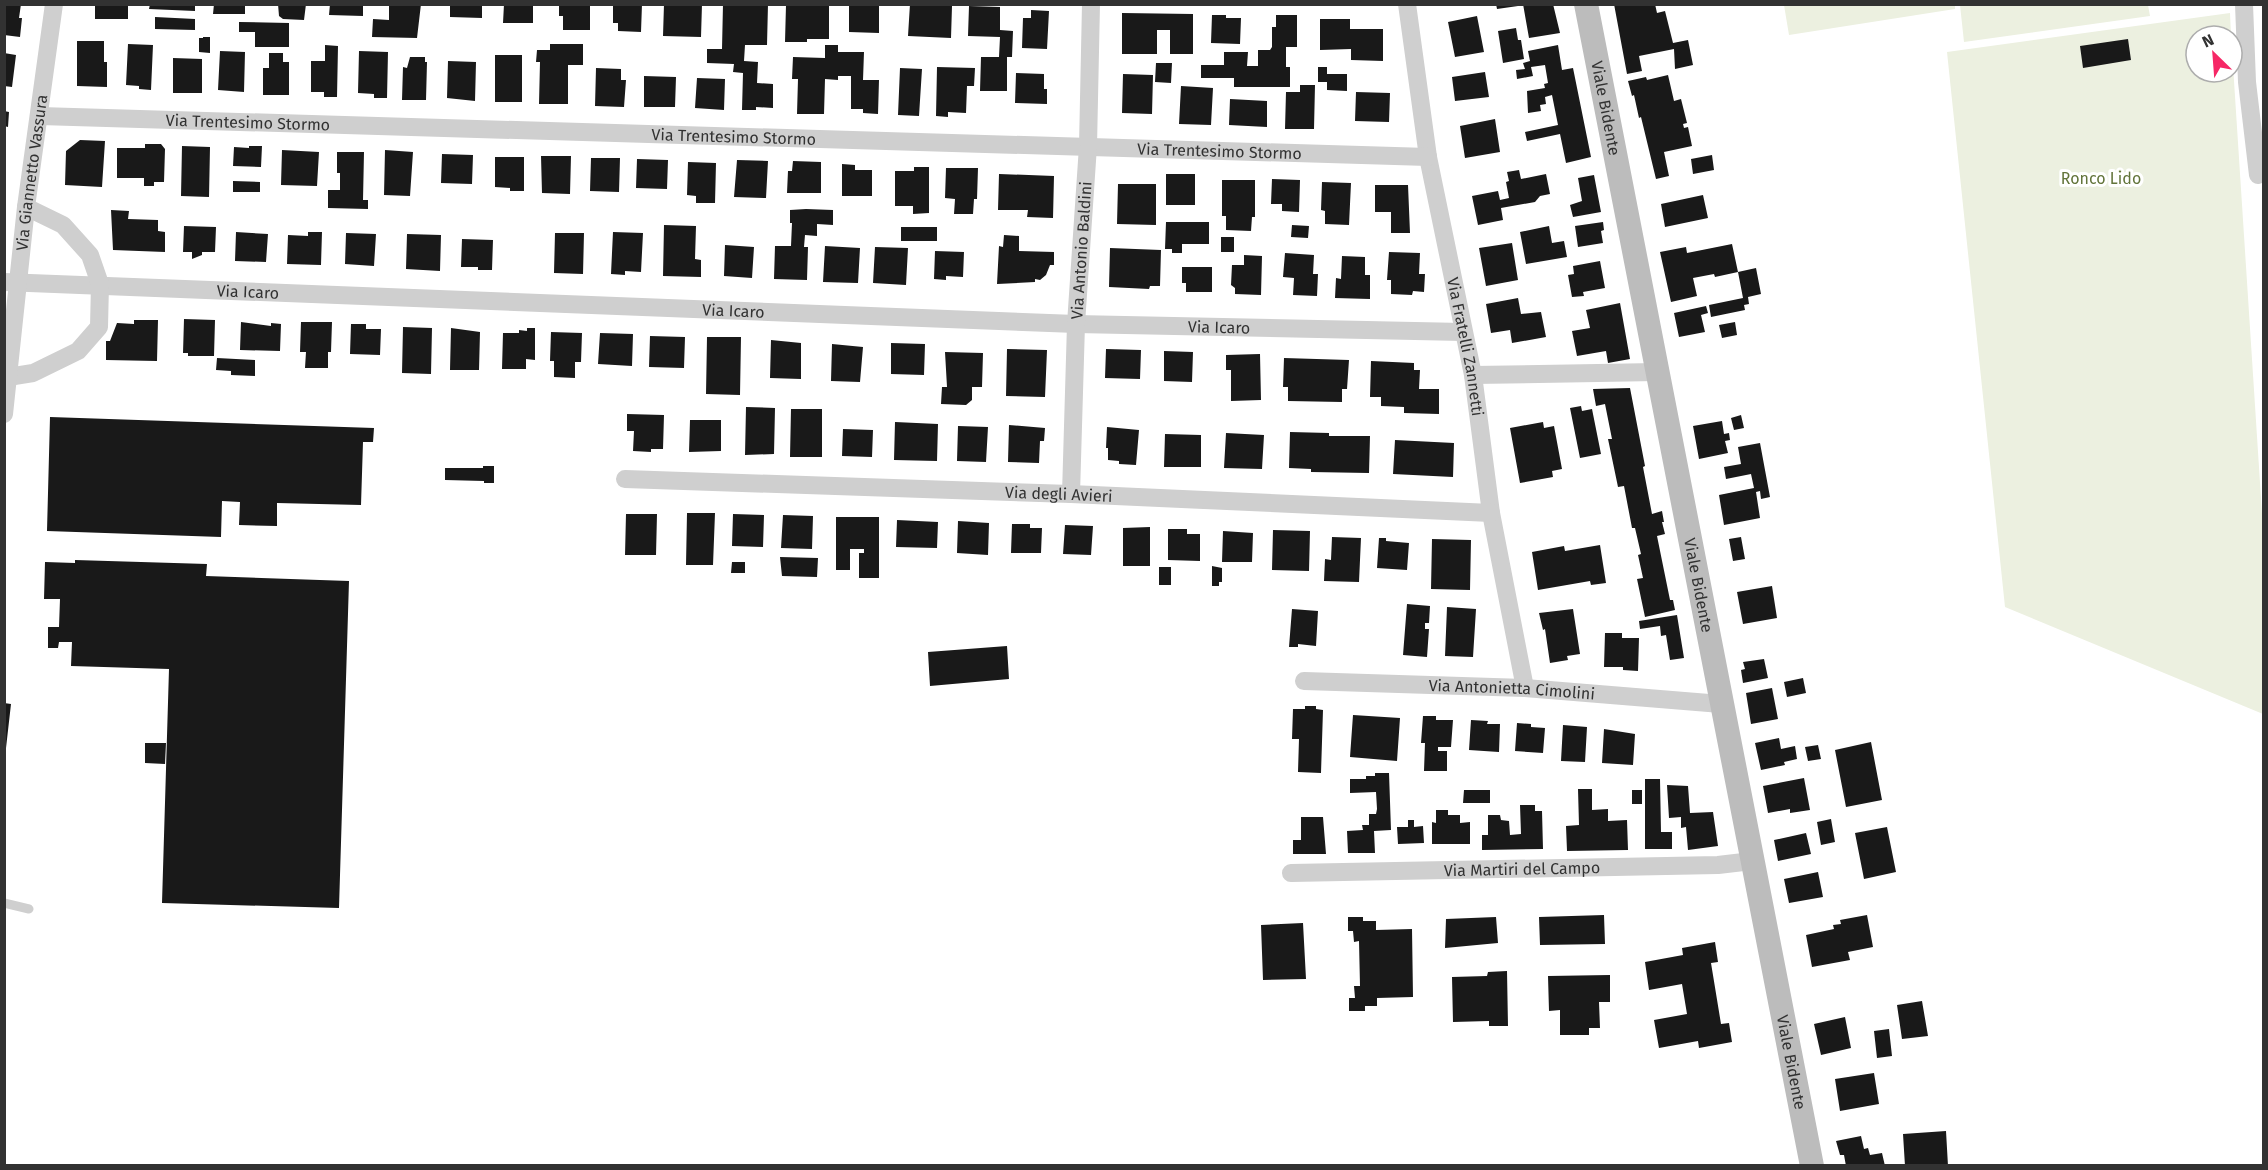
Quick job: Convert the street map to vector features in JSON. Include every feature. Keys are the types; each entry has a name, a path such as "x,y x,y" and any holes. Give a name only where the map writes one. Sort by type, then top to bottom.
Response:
{"street":[{"name":"Via Giannetto Vassura","path":"4,414 8,376 11,282 26,207 54,4"},
{"name":"Via Antonio Baldini","path":"1071,494 1076,324 1088,146 1090,4"},
{"name":"Via Fratelli Zannetti","path":"1407,4 1428,157 1462,332 1473,375 1491,513 1525,688"},
{"name":"Viale Bidente","path":"1586,4 1812,1166"},
{"path":"2244,4 2247,82 2258,175"},
{"name":"Via Trentesimo Stormo","path":"40,116 1428,157"},
{"path":"8,376 33,373 78,351 99,327 100,284 90,255 63,225 26,207"},
{"name":"Via Icaro","path":"11,282 1076,324 1462,332"},
{"path":"1473,375 1657,372"},
{"name":"Via degli Avieri","path":"625,479 1071,494 1491,513"},
{"name":"Via Antonietta Cimolini","path":"1304,681 1525,688 1721,704"},
{"name":"Via Martiri del Campo","path":"1291,873 1718,865 1752,861"}],"lane":[{"path":"4,903 29,909"}],"green space":[{"path":"1784,5 1955,5 1955,9 1789,35"},
{"path":"1960,5 2148,5 2150,16 1964,42"},
{"name":"Ronco Lido","path":"2230,13 2230,24 2184,24 2184,84 2234,84 2263,529 2263,714 2005,607 1947,52"}],"building":[{"path":"4,4 21,4 20,37 4,35"},
{"path":"95,4 128,4 128,19 95,19"},
{"path":"150,4 195,4 195,11 149,9"},
{"path":"214,4 245,4 245,14 213,14"},
{"path":"278,4 306,4 304,20 283,19 279,16"},
{"path":"330,4 363,4 363,16 329,15"},
{"path":"389,4 421,4 417,38 372,37 373,19 389,20"},
{"path":"450,4 482,4 482,18 450,17"},
{"path":"504,4 533,4 533,23 503,23"},
{"path":"559,4 590,4 590,30 563,30 563,16 559,16"},
{"path":"613,4 642,4 641,32 618,31 618,23 613,23"},
{"path":"664,4 702,4 701,37 663,36"},
{"path":"723,4 768,4 767,45 745,45 744,61 758,62 757,83 773,84 773,108 756,107 756,110 742,110 743,73 733,72 734,64 707,63 707,49 722,49"},
{"path":"849,4 879,4 879,33 849,32"},
{"path":"910,4 952,6 951,38 908,36"},
{"path":"1496,4 1518,4 1518,6 1497,9"},
{"path":"1523,4 1553,4 1560,33 1529,38"},
{"path":"1614,4 1655,4 1657,13 1665,11 1673,43 1688,40 1693,65 1675,69 1674,49 1639,56 1642,71 1627,74"},
{"path":"786,5 829,5 829,39 785,42"},
{"path":"969,6 1000,7 1000,30 1013,31 1012,57 1007,57 1007,91 980,91 981,57 999,57 1000,37 968,36"},
{"path":"1031,10 1049,11 1047,49 1022,48 1023,18 1031,18"},
{"path":"1122,13 1193,14 1193,54 1170,54 1170,30 1157,30 1157,54 1122,54"},
{"path":"1212,15 1241,18 1240,44 1211,43"},
{"path":"1276,15 1297,15 1297,47 1286,47 1286,67 1290,67 1290,87 1234,87 1234,78 1201,78 1201,65 1224,65 1224,52 1248,52 1247,66 1258,66 1258,50 1270,50 1272,47 1272,27 1276,27"},
{"path":"1477,16 1484,52 1455,57 1448,22"},
{"path":"155,17 195,19 195,30 155,29"},
{"path":"1320,19 1350,19 1350,29 1383,29 1383,61 1351,60 1351,49 1320,50"},
{"path":"239,22 289,23 289,47 255,47 255,32 239,32"},
{"path":"1516,28 1518,40 1521,40 1524,59 1503,63 1498,31"},
{"path":"210,37 210,53 199,52 199,38"},
{"path":"2128,39 2131,60 2083,68 2080,46"},
{"path":"77,41 104,41 107,87 77,86"},
{"path":"128,44 153,45 151,90 126,85"},
{"path":"550,44 583,44 583,65 568,65 568,104 539,104 540,62 536,62 537,50 550,50"},
{"path":"325,45 338,46 337,97 324,97 324,92 311,92 311,61 325,61"},
{"path":"825,45 838,45 838,52 864,52 863,80 879,80 878,114 863,113 863,109 851,109 851,76 838,76 838,80 825,79 824,114 797,114 798,79 792,79 793,57 825,58"},
{"path":"1558,45 1562,70 1573,68 1591,157 1566,163 1560,134 1527,141 1525,132 1558,125 1552,95 1545,97 1546,104 1540,105 1541,111 1528,113 1527,91 1545,88 1544,84 1548,83 1545,65 1531,67 1533,76 1517,79 1516,70 1525,69 1523,63 1530,61 1528,51"},
{"path":"220,51 245,52 244,92 218,90"},
{"path":"359,51 388,52 387,98 374,98 374,94 358,93"},
{"path":"4,53 16,55 12,87 4,86"},
{"path":"269,53 283,53 283,62 289,62 289,95 263,95 263,68 269,68"},
{"path":"495,55 522,55 522,102 495,102"},
{"path":"410,57 425,57 425,62 427,62 426,100 402,100 403,67 407,68"},
{"path":"173,58 202,59 202,93 173,93"},
{"path":"448,61 476,62 475,101 447,98"},
{"path":"1156,63 1172,63 1171,83 1155,82"},
{"path":"937,67 975,68 974,86 967,86 966,113 948,112 948,117 936,116"},
{"path":"1318,67 1327,67 1327,74 1347,74 1347,91 1327,90 1327,82 1318,82"},
{"path":"596,68 621,69 621,80 626,80 624,107 595,106"},
{"path":"900,68 922,69 919,116 898,115"},
{"path":"1485,72 1489,97 1455,101 1452,77"},
{"path":"1016,73 1044,74 1047,104 1015,103"},
{"path":"1123,74 1153,75 1152,114 1122,113"},
{"path":"1668,75 1674,101 1681,99 1687,123 1683,124 1684,128 1688,127 1692,146 1664,152 1669,176 1656,179 1641,117 1639,118 1628,81 1646,77 1647,80"},
{"path":"644,76 676,77 675,107 644,107"},
{"path":"697,78 725,79 724,110 695,108"},
{"path":"1300,85 1315,85 1314,129 1285,129 1286,92 1300,92"},
{"path":"1181,86 1213,88 1211,125 1179,124"},
{"path":"1356,92 1390,93 1389,122 1355,121"},
{"path":"1230,99 1267,101 1267,127 1229,125"},
{"path":"4,111 9,112 8,127 4,126"},
{"path":"1495,119 1500,152 1465,158 1460,126"},
{"path":"80,140 105,141 102,187 65,185 66,151"},
{"path":"145,144 161,144 165,149 164,182 154,182 154,186 144,186 144,178 117,178 117,148 145,148"},
{"path":"182,146 210,147 209,197 181,196"},
{"path":"249,146 262,146 261,167 233,166 234,147 249,148"},
{"path":"282,150 319,152 317,186 281,185"},
{"path":"385,150 413,152 410,196 384,195"},
{"path":"337,152 364,152 363,200 368,200 368,209 328,208 328,190 340,190"},
{"path":"442,154 473,155 472,184 441,183"},
{"path":"1712,155 1714,170 1693,174 1691,159"},
{"path":"541,156 571,156 570,194 542,193"},
{"path":"495,157 524,157 524,191 510,191 510,188 495,187"},
{"path":"591,158 620,158 619,192 590,191"},
{"path":"637,159 668,160 667,189 636,188"},
{"path":"737,160 768,161 766,198 734,197"},
{"path":"793,161 821,162 821,193 787,193 788,171 792,171"},
{"path":"688,162 716,163 715,203 696,203 696,196 687,195"},
{"path":"842,164 855,165 855,170 872,170 872,196 842,196"},
{"path":"914,167 929,167 929,213 913,214 913,206 895,206 895,171 914,171"},
{"path":"946,168 978,168 977,199 974,199 973,214 954,214 955,199 945,198"},
{"path":"1519,170 1521,179 1546,174 1550,194 1540,196 1535,202 1501,208 1503,220 1478,225 1472,196 1498,191 1500,200 1509,198 1507,172"},
{"path":"999,174 1054,176 1053,218 1027,217 1028,210 998,210"},
{"path":"1166,174 1195,174 1195,205 1166,205"},
{"path":"1594,175 1601,212 1573,217 1570,205 1582,201 1578,178"},
{"path":"1272,179 1300,180 1299,212 1282,211 1282,204 1271,204"},
{"path":"1222,180 1255,180 1255,217 1252,217 1251,231 1226,230 1226,216 1222,216"},
{"path":"233,181 260,182 260,192 233,192"},
{"path":"1322,182 1351,183 1349,225 1325,224 1325,211 1321,210"},
{"path":"1118,184 1156,184 1156,225 1117,224"},
{"path":"1375,185 1408,185 1410,233 1391,233 1391,212 1375,212"},
{"path":"1703,195 1708,218 1665,227 1661,204"},
{"path":"111,210 129,211 128,219 158,220 158,231 165,232 165,252 113,250"},
{"path":"790,210 833,210 833,225 817,224 817,236 805,235 804,247 808,247 807,280 774,279 775,246 791,246"},
{"path":"1166,222 1209,222 1209,244 1182,244 1182,253 1172,253 1172,249 1165,249"},
{"path":"1603,222 1604,230 1601,231 1603,243 1578,247 1575,226"},
{"path":"664,225 696,226 695,259 701,260 701,277 663,276"},
{"path":"1292,225 1309,226 1308,238 1291,237"},
{"path":"184,226 216,227 215,252 202,252 202,255 192,259 192,252 183,252"},
{"path":"1549,226 1552,243 1564,241 1567,257 1526,264 1520,232"},
{"path":"901,227 937,227 937,241 901,241"},
{"path":"236,232 268,234 266,262 235,261"},
{"path":"308,232 322,232 321,265 287,264 288,235 308,236"},
{"path":"613,232 643,233 641,272 625,271 625,275 611,274"},
{"path":"346,233 376,234 374,266 345,264"},
{"path":"555,233 584,233 583,274 554,273"},
{"path":"407,234 441,235 440,271 406,269"},
{"path":"1004,235 1019,236 1019,251 1054,252 1054,265 1050,265 1046,275 1040,280 1035,279 1035,282 997,284 999,246 1003,247"},
{"path":"1221,237 1234,237 1234,252 1221,252"},
{"path":"462,239 493,240 492,270 461,267"},
{"path":"1512,243 1518,280 1486,286 1479,248"},
{"path":"1732,244 1738,272 1715,277 1714,274 1693,278 1697,296 1671,302 1660,252 1686,247 1687,253"},
{"path":"725,245 754,247 752,278 724,276"},
{"path":"825,246 860,248 858,283 823,282"},
{"path":"875,247 908,248 906,285 873,283"},
{"path":"1110,248 1161,250 1160,286 1150,286 1149,289 1109,287"},
{"path":"935,251 964,252 963,277 946,276 946,280 934,279"},
{"path":"1389,252 1420,253 1419,274 1425,274 1424,292 1413,291 1412,295 1391,294 1391,280 1387,280"},
{"path":"1285,253 1314,255 1313,274 1318,274 1317,296 1293,295 1294,278 1283,277"},
{"path":"1244,255 1262,256 1261,295 1235,294 1235,288 1231,285 1232,265 1244,265"},
{"path":"1342,256 1365,257 1365,275 1370,275 1370,299 1335,298 1336,278 1341,279"},
{"path":"1600,261 1605,288 1583,292 1584,296 1572,297 1568,275 1574,274 1573,266"},
{"path":"1182,267 1212,267 1212,292 1186,292 1186,283 1182,283"},
{"path":"1756,268 1761,294 1748,297 1749,304 1744,305 1745,310 1711,317 1709,305 1743,298 1738,272"},
{"path":"1518,298 1521,314 1541,312 1546,337 1512,343 1510,330 1491,333 1486,304"},
{"path":"1620,303 1630,359 1608,363 1606,351 1577,356 1572,331 1590,328 1586,310"},
{"path":"1706,306 1708,313 1701,315 1705,332 1679,337 1674,313"},
{"path":"184,319 215,320 214,356 188,356 188,353 183,353"},
{"path":"134,320 158,320 157,361 106,360 106,341 110,341 117,323 134,324"},
{"path":"241,322 271,326 271,323 281,324 280,351 240,350"},
{"path":"301,322 332,322 328,368 305,368 306,352 300,352"},
{"path":"1735,322 1737,335 1722,338 1719,325"},
{"path":"351,324 366,324 366,329 381,329 380,355 350,354"},
{"path":"403,327 432,328 431,374 402,373"},
{"path":"451,328 480,332 479,370 450,370"},
{"path":"527,328 535,328 535,360 526,359 526,369 502,369 503,333 519,333 519,330 527,331"},
{"path":"551,332 582,333 581,362 575,362 575,378 554,377 554,361 550,361"},
{"path":"600,333 633,334 632,366 598,364"},
{"path":"650,336 685,337 684,368 649,367"},
{"path":"707,337 741,337 740,395 706,394"},
{"path":"771,340 801,343 801,379 770,378"},
{"path":"891,343 925,344 924,375 891,374"},
{"path":"832,344 863,347 860,382 831,381"},
{"path":"1007,349 1047,350 1045,397 1006,396"},
{"path":"1106,349 1141,350 1140,379 1105,378"},
{"path":"1164,351 1193,352 1192,382 1164,381"},
{"path":"945,352 983,353 982,387 972,387 972,400 966,405 941,404 942,387 947,387"},
{"path":"1260,354 1261,400 1231,401 1231,370 1226,370 1226,355"},
{"path":"217,358 255,360 255,376 231,375 231,371 216,370"},
{"path":"1284,358 1349,360 1347,389 1342,389 1342,402 1288,401 1288,387 1283,387"},
{"path":"1371,361 1414,363 1414,370 1420,370 1419,389 1439,389 1439,414 1404,413 1404,407 1381,406 1381,397 1370,397"},
{"path":"1630,388 1652,514 1662,511 1665,534 1657,536 1670,600 1673,600 1675,610 1645,617 1637,579 1643,578 1638,555 1641,554 1635,528 1632,528 1624,486 1618,487 1608,439 1612,439 1605,404 1596,406 1593,389"},
{"path":"1581,406 1582,411 1592,409 1601,454 1580,458 1570,408"},
{"path":"746,407 775,408 774,454 745,455"},
{"path":"791,409 822,409 822,457 790,457"},
{"path":"627,414 664,415 663,449 651,449 651,452 633,451 634,431 627,431"},
{"path":"1741,415 1744,428 1734,430 1731,418"},
{"path":"50,417 374,428 373,442 363,442 361,505 277,503 277,526 239,525 240,502 222,501 221,537 47,531"},
{"path":"690,420 721,420 721,451 689,452"},
{"path":"1722,421 1724,434 1729,433 1730,440 1725,441 1728,453 1699,459 1693,426"},
{"path":"895,422 938,424 937,461 894,460"},
{"path":"1543,422 1544,428 1554,426 1562,469 1552,471 1553,477 1520,483 1510,428"},
{"path":"1009,425 1045,428 1044,441 1040,441 1039,463 1008,462"},
{"path":"958,426 988,427 986,462 957,461"},
{"path":"1107,427 1139,430 1136,465 1119,464 1119,461 1108,460"},
{"path":"843,429 873,430 872,457 842,456"},
{"path":"1290,432 1329,433 1329,436 1370,436 1369,473 1311,472 1311,469 1289,468"},
{"path":"1226,433 1264,435 1262,469 1224,468"},
{"path":"1165,434 1201,435 1201,467 1164,467"},
{"path":"1395,440 1454,443 1453,477 1393,474"},
{"path":"1760,443 1770,497 1761,499 1760,491 1756,492 1760,518 1724,525 1719,495 1754,488 1751,474 1726,479 1724,467 1741,464 1738,447"},
{"path":"483,466 494,466 494,483 445,480 445,468 483,468"},
{"path":"687,513 715,513 713,565 686,565"},
{"path":"626,514 657,514 656,555 625,555"},
{"path":"733,514 764,515 763,547 732,546"},
{"path":"783,515 813,516 812,549 781,548"},
{"path":"836,517 879,517 879,578 859,578 859,553 864,553 864,549 850,549 850,570 836,570"},
{"path":"897,520 938,522 937,548 896,547"},
{"path":"958,521 989,523 988,555 957,553"},
{"path":"1012,524 1030,524 1030,528 1042,528 1041,553 1011,553"},
{"path":"1065,525 1093,526 1091,555 1063,554"},
{"path":"1150,527 1150,566 1123,566 1123,528"},
{"path":"1168,529 1187,529 1187,534 1200,534 1200,561 1168,560"},
{"path":"1273,530 1310,531 1309,571 1272,570"},
{"path":"1223,531 1253,533 1252,562 1222,562"},
{"path":"1332,537 1361,538 1359,582 1324,581 1325,559 1331,560"},
{"path":"1741,537 1745,559 1733,561 1729,539"},
{"path":"1379,538 1386,538 1386,541 1409,543 1407,570 1377,568"},
{"path":"1432,539 1471,540 1470,590 1431,589"},
{"path":"1600,545 1606,583 1591,585 1590,581 1538,590 1532,552 1564,546 1565,551"},
{"path":"780,557 818,558 817,577 782,576"},
{"path":"75,560 207,564 206,576 349,581 339,908 162,903 169,669 71,666 72,642 59,642 58,648 48,648 48,627 59,627 60,599 44,599 45,562 75,563"},
{"path":"732,562 745,562 745,573 731,573"},
{"path":"1212,566 1222,568 1222,582 1219,582 1219,586 1212,586"},
{"path":"1159,567 1171,567 1171,585 1159,585"},
{"path":"1772,586 1777,618 1743,624 1737,592"},
{"path":"1407,604 1430,606 1429,623 1425,623 1425,629 1429,629 1427,657 1403,655"},
{"path":"1447,607 1476,609 1473,657 1445,656"},
{"path":"1292,609 1318,611 1316,646 1298,644 1298,647 1289,647"},
{"path":"1573,609 1580,654 1567,656 1568,660 1550,663 1545,629 1543,630 1539,613"},
{"path":"1677,615 1684,658 1670,660 1666,635 1661,636 1660,626 1640,629 1639,621"},
{"path":"1605,633 1622,633 1622,638 1639,638 1638,671 1623,670 1623,667 1604,667"},
{"path":"1007,646 1009,679 930,686 928,652"},
{"path":"1764,659 1768,678 1743,683 1741,670 1745,669 1743,662"},
{"path":"1803,678 1806,693 1787,697 1784,682"},
{"path":"1772,688 1778,719 1751,724 1746,693"},
{"path":"4,703 11,704 6,748 4,748"},
{"path":"1305,706 1316,706 1316,709 1323,710 1321,773 1298,772 1299,739 1292,739 1293,709 1305,709"},
{"path":"1353,715 1400,718 1397,761 1350,757"},
{"path":"1423,716 1436,716 1436,720 1453,720 1451,747 1438,747 1438,751 1447,751 1447,771 1424,771 1425,743 1421,743"},
{"path":"1471,720 1500,724 1499,752 1469,750"},
{"path":"1517,723 1545,728 1543,753 1515,751"},
{"path":"1563,725 1587,727 1585,762 1561,761"},
{"path":"1604,729 1635,734 1633,765 1602,763"},
{"path":"1779,738 1781,749 1795,746 1797,759 1784,762 1785,765 1761,770 1755,743"},
{"path":"1871,742 1882,800 1846,807 1835,750"},
{"path":"145,743 166,743 165,764 145,763"},
{"path":"1818,745 1821,759 1808,761 1805,747"},
{"path":"1375,773 1389,773 1391,830 1374,831 1375,853 1348,853 1347,831 1363,830 1362,825 1369,825 1369,814 1376,814 1377,809 1376,792 1350,793 1350,779 1366,779 1366,776 1375,776"},
{"path":"1804,778 1810,810 1790,813 1790,809 1768,813 1763,786"},
{"path":"1645,779 1660,779 1661,832 1672,832 1672,849 1645,849"},
{"path":"1667,785 1688,786 1690,813 1713,812 1718,846 1688,850 1686,827 1681,828 1681,817 1669,818"},
{"path":"1578,789 1592,789 1592,810 1608,809 1608,821 1627,820 1628,850 1567,851 1566,826 1579,825"},
{"path":"1464,790 1490,790 1490,803 1463,803"},
{"path":"1632,790 1642,790 1642,804 1632,804"},
{"path":"1520,805 1535,805 1535,811 1542,811 1543,849 1482,850 1482,835 1488,835 1488,815 1500,815 1501,820 1509,821 1510,835 1521,834"},
{"path":"1436,810 1448,810 1448,815 1460,815 1460,823 1470,822 1470,844 1432,844 1432,822 1436,823"},
{"path":"1301,817 1323,817 1326,854 1293,854 1293,840 1301,840"},
{"path":"1831,819 1835,842 1821,845 1817,822"},
{"path":"1408,820 1414,820 1414,827 1423,826 1424,843 1398,844 1397,827 1408,827"},
{"path":"1887,827 1896,872 1864,879 1855,833"},
{"path":"1806,833 1811,854 1778,861 1774,840"},
{"path":"1818,872 1823,897 1789,903 1784,879"},
{"path":"1604,915 1605,944 1540,945 1539,917"},
{"path":"1867,915 1873,947 1848,952 1850,960 1812,967 1806,935 1834,929 1833,925 1841,924 1840,920"},
{"path":"1348,917 1363,917 1363,921 1376,921 1376,930 1412,929 1413,997 1377,998 1377,1006 1365,1006 1365,1011 1349,1011 1349,998 1355,998 1354,986 1360,986 1359,941 1354,942 1353,931 1348,931"},
{"path":"1496,917 1498,943 1445,948 1446,919"},
{"path":"1303,923 1306,979 1263,980 1261,925"},
{"path":"1715,942 1718,962 1711,963 1721,1024 1729,1023 1732,1042 1699,1048 1698,1041 1659,1048 1654,1020 1687,1014 1682,984 1649,990 1645,962 1683,955 1682,948"},
{"path":"1507,971 1508,1026 1489,1026 1489,1021 1453,1022 1452,977 1487,976 1488,972"},
{"path":"1610,975 1610,1002 1599,1002 1600,1028 1589,1028 1589,1035 1560,1035 1560,1010 1549,1011 1548,976"},
{"path":"1922,1001 1928,1036 1902,1039 1897,1005"},
{"path":"1845,1017 1851,1048 1821,1055 1814,1024"},
{"path":"1889,1029 1892,1056 1877,1058 1874,1031"},
{"path":"1874,1073 1879,1104 1840,1111 1835,1079"},
{"path":"1946,1131 1948,1166 1905,1166 1903,1134"},
{"path":"1861,1136 1864,1149 1868,1148 1870,1155 1882,1153 1885,1166 1846,1166 1844,1155 1840,1155 1836,1141"}]}
